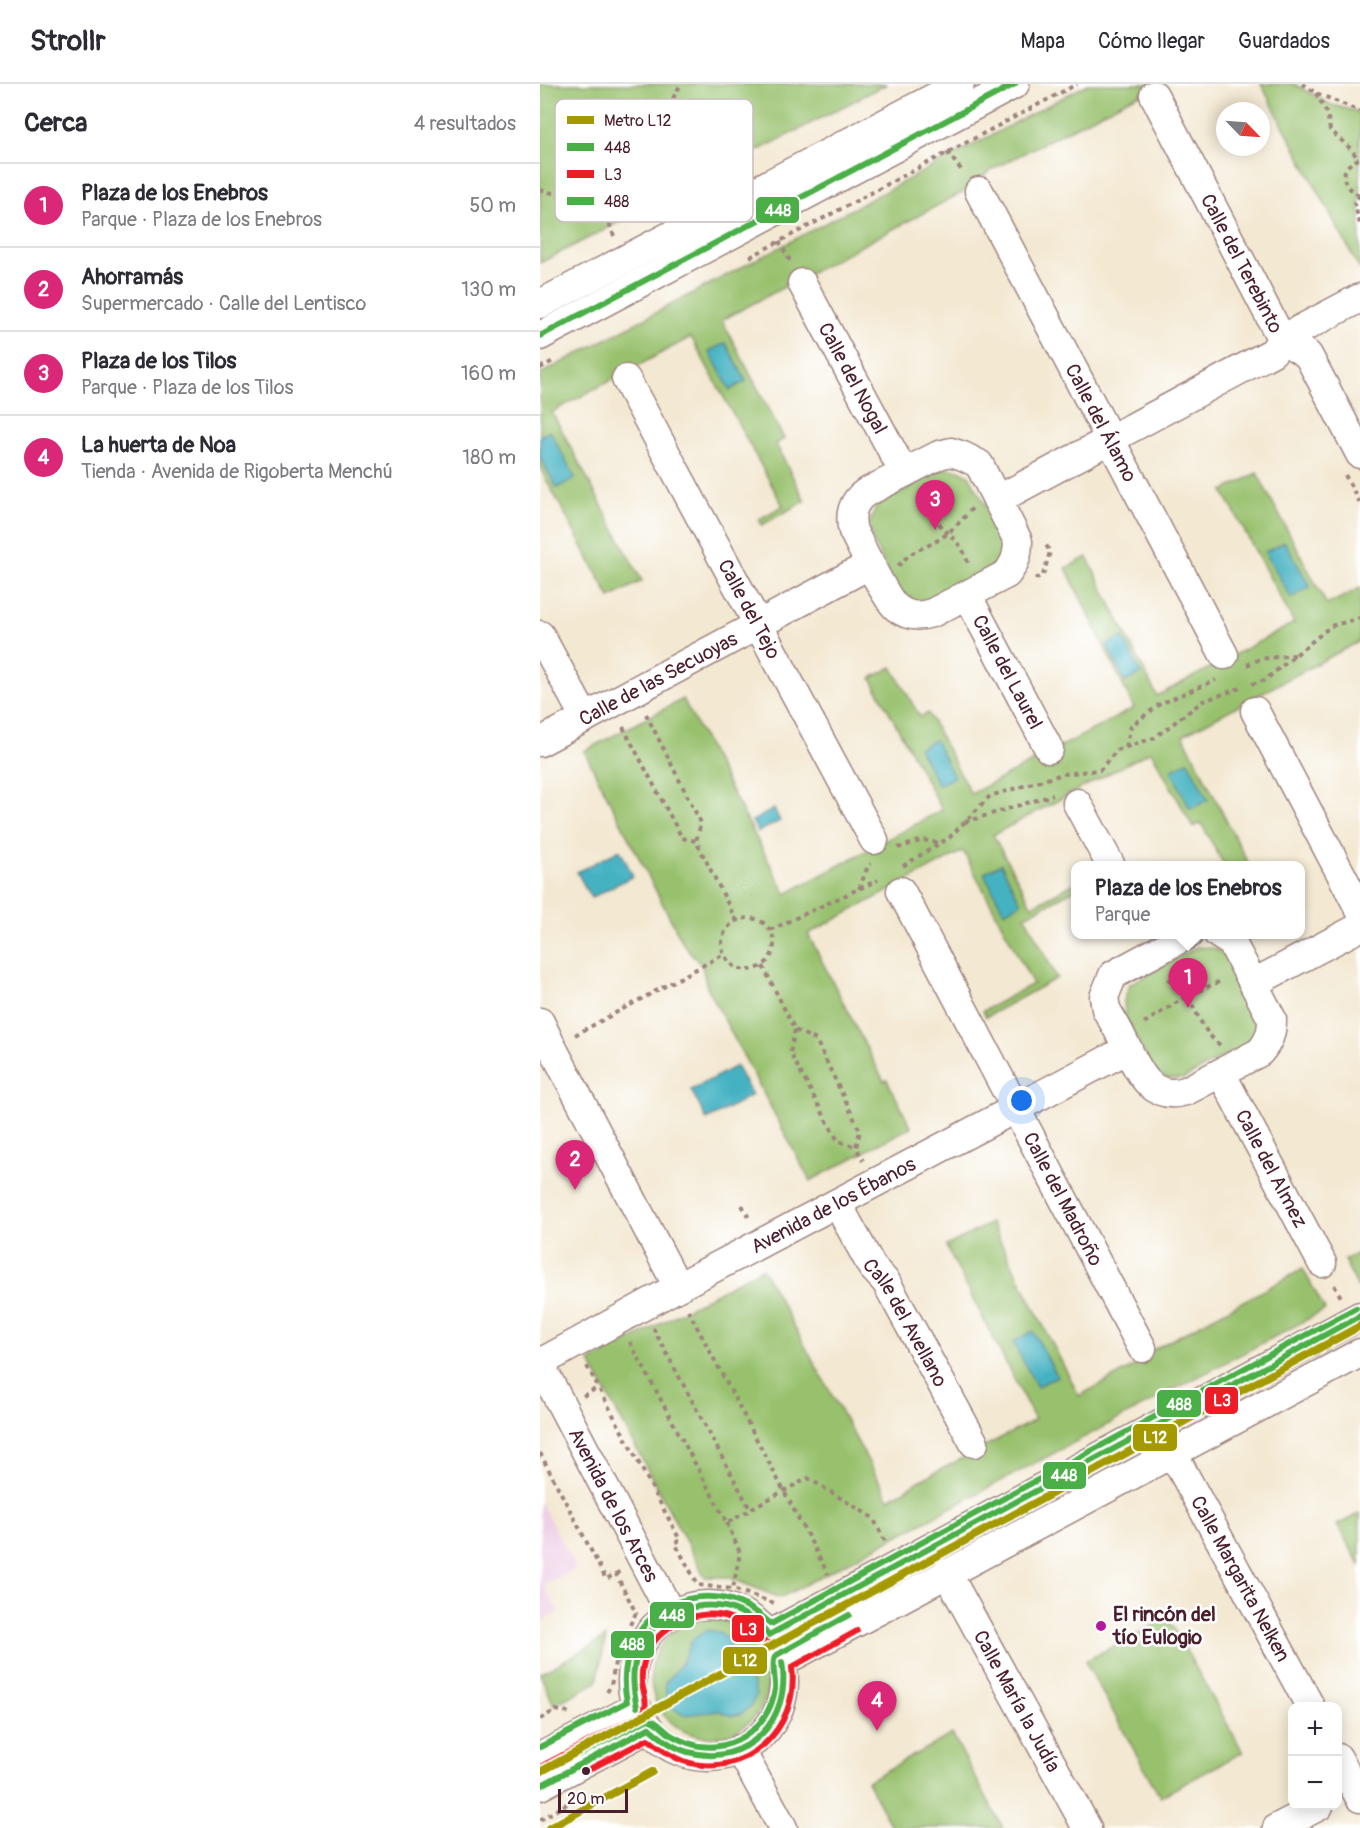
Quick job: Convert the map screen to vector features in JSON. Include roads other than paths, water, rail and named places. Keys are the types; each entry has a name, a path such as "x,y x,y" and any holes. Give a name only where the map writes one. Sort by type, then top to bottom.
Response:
{"street":[{"path":"753,192 960,84"},
{"path":"540,336 1015,84"},
{"name":"Calle del Terebinto","path":"1154,95 1282,339 1308,355 1360,454"},
{"name":"Calle del Álamo","path":"979,191 1230,666"},
{"path":"540,304 697,222"},
{"name":"Calle del Nogal","path":"802,283 911,470"},
{"path":"986,502 1273,352 1282,339 1360,298"},
{"name":"Calle del Tejo","path":"626,379 874,840"},
{"path":"951,452 978,465 986,502 1018,541 1015,564 1006,574 920,617 910,615 893,605 884,566 853,531 850,520 859,497 939,455 951,452"},
{"name":"Calle de las Secuoyas","path":"540,742 758,625 884,566"},
{"name":"Calle del Laurel","path":"974,591 1049,749"},
{"path":"540,636 585,718"},
{"path":"1255,711 1360,910"},
{"path":"1074,792 1108,861"},
{"name":"Calle del Madroño","path":"893,879 1142,1348"},
{"path":"1254,983 1360,927"},
{"path":"1167,941 1113,975 1104,998 1106,1009 1136,1041 1147,1083 1164,1093 1174,1095 1260,1052 1269,1042 1272,1019 1232,943 1226,939"},
{"path":"540,1022 678,1287"},
{"name":"Avenida de los Ébanos","path":"540,1364 678,1287 1016,1110 1136,1041"},
{"name":"Calle del Almez","path":"1228,1069 1322,1263"},
{"name":"Calle del Avellano","path":"837,1203 872,1267 886,1282 974,1443"},
{"path":"769,1635 1356,1318"},
{"path":"782,1662 1360,1353"},
{"name":"Avenida de los Arces","path":"540,1364 671,1614"},
{"name":"Calle Margarita Nelken","path":"1172,1452 1307,1702"},
{"name":"Calle María la Judía","path":"947,1573 1086,1828"},
{"path":"713,1604 734,1609 754,1620 769,1635 782,1662 783,1695 777,1714 766,1731 750,1744 730,1754 709,1757 687,1754 667,1745 643,1718 632,1686 634,1665 641,1645 654,1628 671,1614 691,1606 713,1604"},
{"path":"540,1757 643,1718"},
{"path":"540,1785 643,1718"},
{"path":"740,1749 783,1828"},
{"path":"1342,1767 1353,1791"},
{"path":"1277,1828 1311,1810"}],"water":[{"path":"726,343 746,381 730,390 709,351"},
{"path":"550,431 575,478 557,488 540,457 540,436"},
{"path":"1285,542 1310,587 1291,598 1265,552"},
{"path":"1123,637 1141,674 1125,682 1107,645"},
{"path":"935,740 954,777 938,785 919,748"},
{"path":"1188,761 1208,800 1190,809 1171,770"},
{"path":"774,809 780,821 758,832 752,821"},
{"path":"620,850 633,876 591,898 577,872"},
{"path":"1001,864 1021,903 1004,912 984,873"},
{"path":"736,1066 752,1095 707,1120 691,1090"},
{"path":"1033,1331 1057,1376 1037,1387 1013,1342"},
{"path":"707,1630 719,1632 729,1639 735,1665 753,1683 756,1695 751,1706 743,1713 732,1716 720,1711 683,1715 667,1704 665,1683 682,1663 692,1640"}],"metro line":[{"name":"L12","path":"540,1772 1360,1326"},
{"name":"L12","path":"549,1828 652,1772"}],"place":[{"name":"Plaza de los Tilos","path":"935,530"},
{"name":"Plaza de los Enebros","path":"1188,1008"},
{"name":"Ahorramás","path":"575,1190"},
{"name":"El rincón del tío Eulogio","path":"1101,1626"},
{"name":"La huerta de Noa","path":"877,1731"}]}
